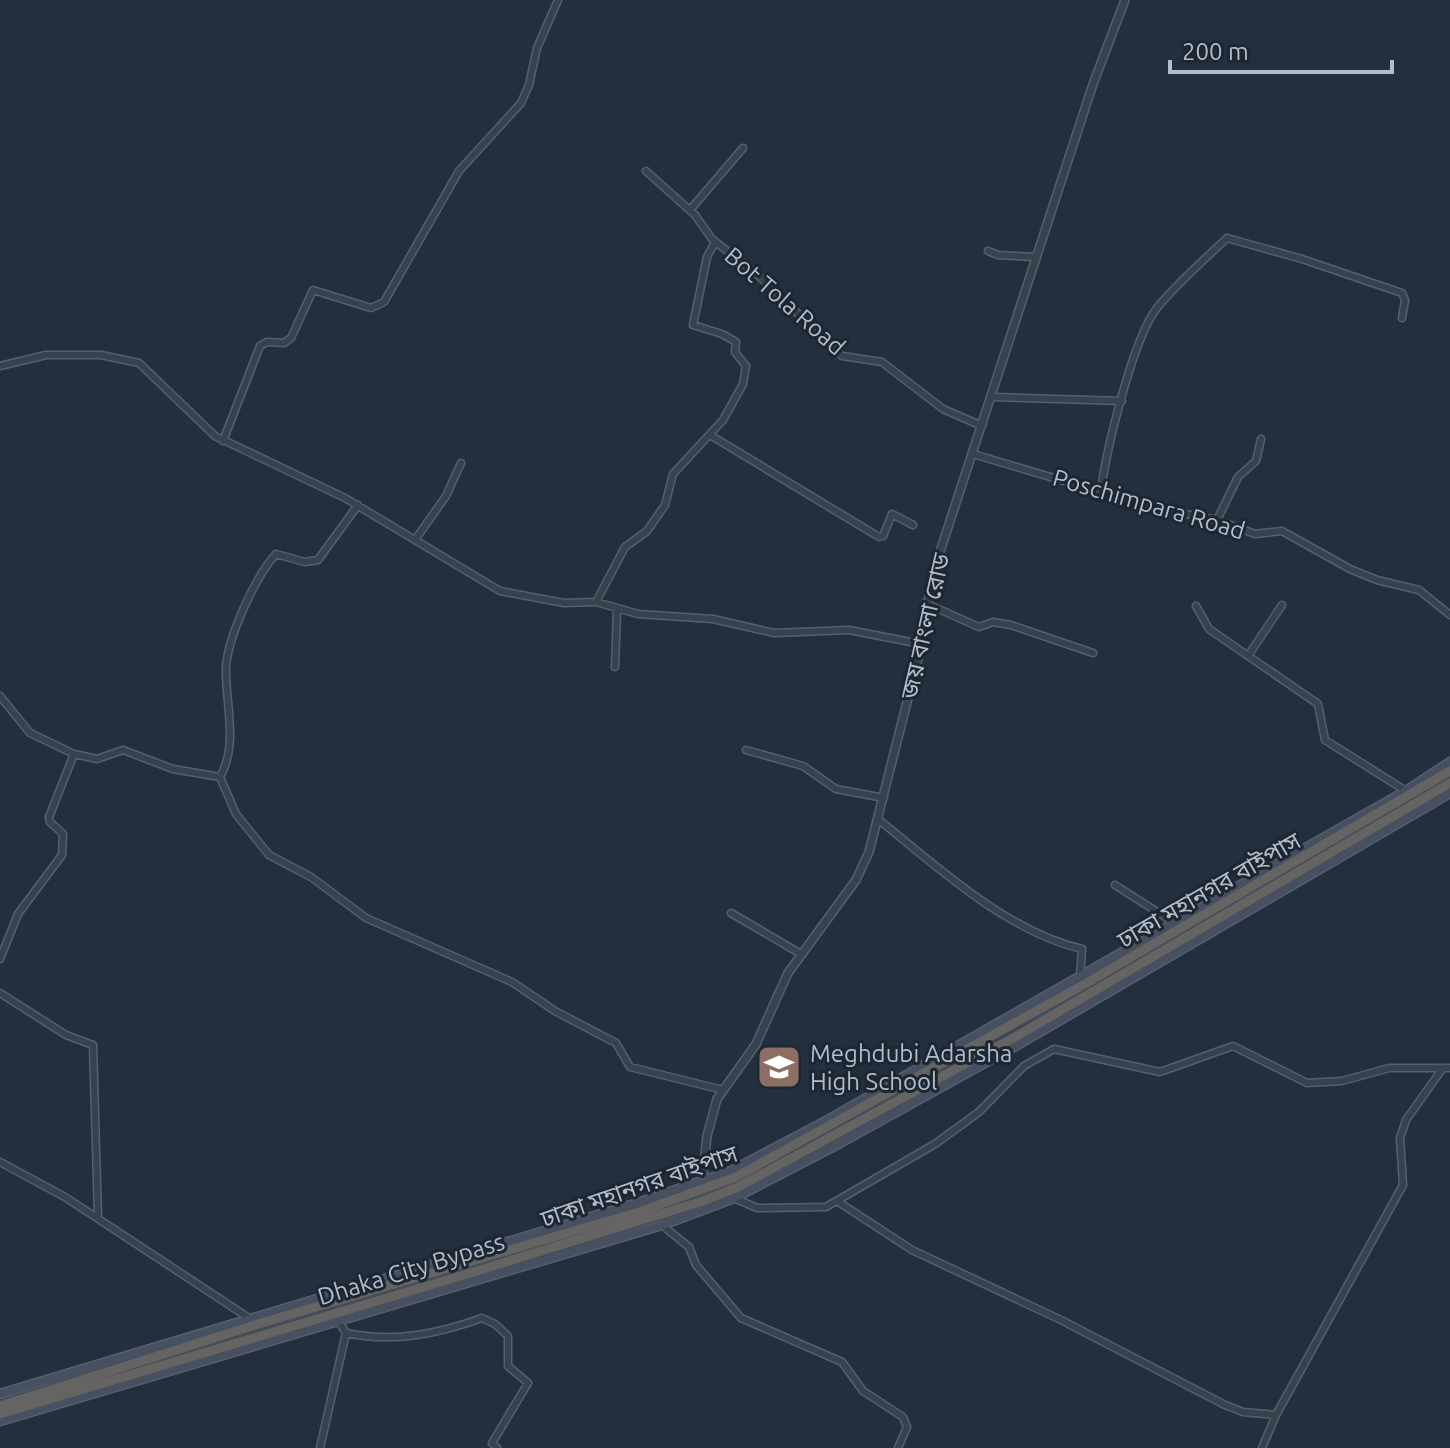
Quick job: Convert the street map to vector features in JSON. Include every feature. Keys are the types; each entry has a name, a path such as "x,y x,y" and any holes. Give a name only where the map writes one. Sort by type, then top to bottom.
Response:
{"highway":[{"name":"ঢাকা মহানগর বাইপাস","path":"0,1406 255,1325 642,1211 736,1177 1085,984 1450,771"},
{"name":"Dhaka City Bypass","path":"0,1414 482,1270 700,1202 738,1187 1017,1036 1450,783"}],"main road":[{"path":"0,1394 702,1183 826,1121 1406,791 1450,762"},
{"path":"0,1421 662,1225 734,1198 1019,1044 1450,793"}],"street":[{"path":"223,441 260,346 267,342 284,343 291,338 313,290 371,308 384,302 459,171 521,103 529,85 537,48 558,0"},
{"name":"জয় বাংলা রোড","path":"702,1183 711,1115 723,1090 756,1044 779,990 801,954 860,872 884,798 921,644 925,603 1036,257 1125,0"},
{"path":"690,210 743,148"},
{"name":"Bot Tola Road","path":"646,171 690,210 715,242 759,276 842,356 882,362 943,409 982,426"},
{"path":"1101,491 1105,456 1143,334 1156,309 1227,238 1302,259 1402,293 1405,300 1402,318"},
{"path":"596,602 625,547 647,531 665,505 673,474 710,435 734,402 746,370 735,352 733,340 693,325 707,257 715,242"},
{"path":"988,251 998,255 1036,257"},
{"path":"0,366 46,355 101,355 139,363 223,441 358,505 500,591 564,603 596,602 617,609 713,619 774,633 849,630 921,644"},
{"path":"993,397 1122,401"},
{"path":"710,435 879,537 883,536 892,514 913,525"},
{"path":"1217,520 1238,477 1256,461 1261,439"},
{"name":"Poschimpara Road","path":"973,454 1155,508 1217,520 1255,534 1282,531 1364,575 1419,590 1450,615"},
{"path":"415,540 444,500 461,463"},
{"path":"358,505 318,560 311,563 276,554 266,568 229,646 226,667 230,750 220,777 229,804 269,855 311,877 355,911 512,982 555,1011 616,1043 630,1067 723,1090"},
{"path":"925,603 979,627 993,622 1011,625 1093,653"},
{"path":"1248,656 1282,605"},
{"path":"1196,606 1209,629 1321,706 1325,740 1406,791"},
{"path":"615,667 617,609"},
{"path":"0,696 30,733 74,754 97,759 123,750 173,769 220,777"},
{"path":"746,750 803,766 836,789 884,798"},
{"path":"0,959 18,914 62,855 63,834 50,822 49,817 74,754"},
{"path":"878,819 948,878 1018,924 1046,939 1082,949 1080,976"},
{"path":"1115,885 1173,922"},
{"path":"731,913 801,954"},
{"path":"0,993 66,1035 93,1045 98,1217"},
{"path":"734,1198 751,1207 809,1210 837,1201 935,1144 976,1115 1018,1071 1054,1049 1160,1072 1233,1046 1307,1083 1342,1081 1389,1068 1446,1068"},
{"path":"1262,1448 1276,1415 1403,1185 1400,1138 1403,1129 1421,1094 1446,1068"},
{"path":"0,1162 98,1217 252,1320"},
{"path":"837,1201 912,1250 1051,1315 1225,1405 1243,1412 1276,1415"},
{"path":"662,1225 689,1247 696,1265 741,1318 842,1362 863,1391 903,1417 907,1427 898,1448"},
{"path":"346,1333 391,1337 437,1334 482,1318 495,1324 508,1336 508,1366 528,1383 492,1443 497,1448"},
{"path":"320,1448 346,1333 337,1319"}],"place":[{"name":"Meghdubi Adarsha High School","path":"779,1067"}]}
